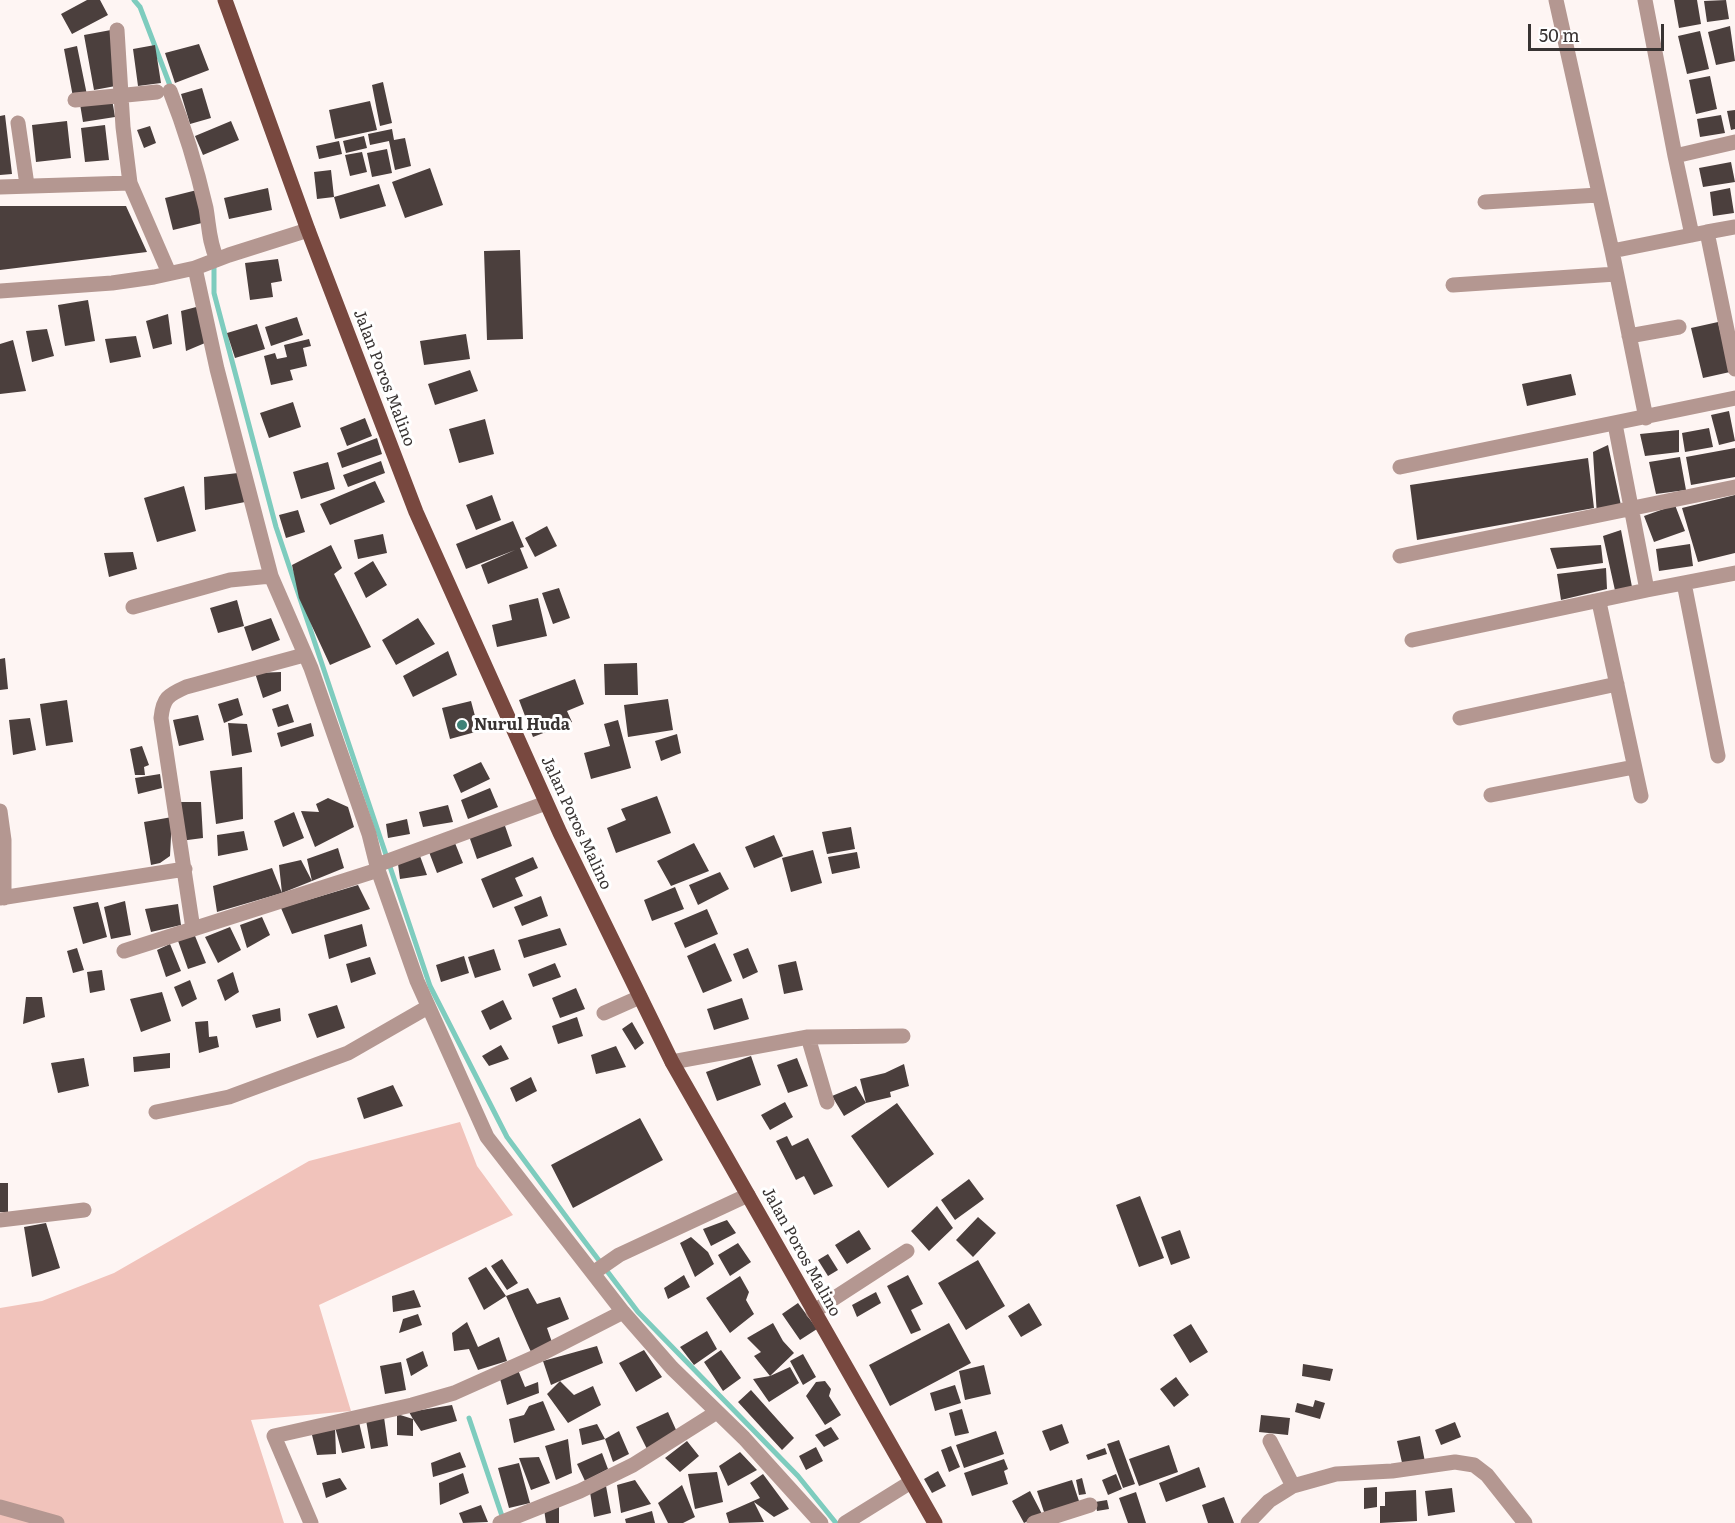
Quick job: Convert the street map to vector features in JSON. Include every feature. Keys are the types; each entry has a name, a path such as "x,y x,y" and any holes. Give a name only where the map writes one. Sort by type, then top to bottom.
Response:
{"main road":[{"name":"Jalan Poros Malino","path":"225,0 308,230 416,512 546,803 672,1062 935,1523"}],"street":[{"path":"1556,0 1612,251 1646,418"},
{"path":"1645,0 1675,156 1700,233 1735,369"},
{"path":"117,30 123,96 123,127 130,183 169,273"},
{"path":"75,100 163,91 189,144 208,263 217,369 271,576 304,655 369,834 377,868 428,1007 487,1137 597,1270 623,1312 672,1368 717,1412 821,1523"},
{"path":"18,123 27,185"},
{"path":"1675,156 1735,142"},
{"path":"0,187 130,183"},
{"path":"1485,202 1598,195"},
{"path":"1612,251 1735,226"},
{"path":"0,291 112,283 169,273 208,263 308,230"},
{"path":"1453,285 1616,274"},
{"path":"1629,336 1679,327"},
{"path":"1400,467 1735,398"},
{"path":"1615,424 1647,590"},
{"path":"1400,556 1735,487"},
{"path":"1412,640 1735,573"},
{"path":"133,607 230,580 271,576"},
{"path":"1684,583 1718,756"},
{"path":"1599,602 1641,796"},
{"path":"193,929 161,718 163,703 167,695 186,687 304,655"},
{"path":"1460,718 1617,684"},
{"path":"1491,795 1634,767"},
{"path":"124,951 377,868 546,803"},
{"path":"0,811 4,840 2,898 185,869"},
{"path":"604,1013 640,997"},
{"path":"156,1112 229,1097 348,1053 428,1007"},
{"path":"672,1062 808,1037 903,1036"},
{"path":"808,1037 827,1102"},
{"path":"597,1270 620,1255 748,1195"},
{"path":"0,1220 84,1210"},
{"path":"813,1312 907,1251"},
{"path":"311,1523 274,1436 412,1405 454,1393 537,1356 623,1312"},
{"path":"500,1523 580,1491 633,1465 717,1412"},
{"path":"1270,1441 1293,1486"},
{"path":"1248,1523 1269,1501 1293,1486 1336,1474 1392,1471 1455,1462 1474,1465 1487,1475 1525,1523"},
{"path":"844,1523 911,1482"},
{"path":"1034,1523 1090,1506"},
{"path":"0,1507 57,1523"}],"shaded area":[{"path":"460,1122 477,1166 513,1215 319,1305 351,1411 251,1420 284,1523 0,1523 0,1308 42,1301 114,1273 309,1161"}],"building":[{"path":"87,0 100,0 108,15 72,34 61,14"},
{"path":"1674,0 1697,0 1701,24 1679,28"},
{"path":"1726,0 1729,19 1707,22 1704,1"},
{"path":"1730,26 1735,61 1716,65 1708,32"},
{"path":"111,30 121,85 94,90 84,35"},
{"path":"1700,31 1709,69 1687,74 1678,36"},
{"path":"199,44 209,70 175,83 165,53"},
{"path":"155,45 161,83 138,86 133,49"},
{"path":"77,46 87,95 73,97 64,49"},
{"path":"1710,76 1717,109 1696,114 1689,80"},
{"path":"383,82 392,123 380,126 372,85"},
{"path":"202,88 211,118 190,124 181,94"},
{"path":"112,99 115,117 83,122 80,104"},
{"path":"370,101 377,130 335,139 329,110"},
{"path":"1735,110 1735,129 1731,130 1727,111"},
{"path":"5,115 12,174 0,175 0,116"},
{"path":"1721,115 1725,133 1700,137 1697,119"},
{"path":"67,121 71,158 36,162 32,125"},
{"path":"231,121 239,140 203,155 195,136"},
{"path":"105,125 109,160 85,162 81,128"},
{"path":"150,126 156,143 144,148 137,130"},
{"path":"392,129 394,140 405,138 411,166 395,170 389,141 370,145 368,134"},
{"path":"364,136 367,148 346,153 343,141"},
{"path":"339,141 342,154 319,159 316,146"},
{"path":"387,149 392,173 372,177 367,153"},
{"path":"362,152 367,172 350,176 345,155"},
{"path":"1731,162 1735,182 1703,187 1699,168"},
{"path":"430,168 443,205 405,218 392,182"},
{"path":"331,170 334,197 317,199 314,172"},
{"path":"379,184 386,206 340,219 334,197"},
{"path":"268,188 272,210 229,219 224,198"},
{"path":"1730,188 1734,213 1713,216 1710,192"},
{"path":"197,190 206,222 173,230 165,198"},
{"path":"0,206 126,206 147,252 0,270"},
{"path":"520,250 523,339 487,340 484,251"},
{"path":"278,259 282,281 271,283 273,297 250,300 245,263"},
{"path":"88,300 95,341 65,346 58,305"},
{"path":"200,306 205,343 186,351 181,311"},
{"path":"168,314 172,344 153,349 146,321"},
{"path":"297,317 303,335 271,346 265,327"},
{"path":"1718,322 1730,372 1703,378 1691,328"},
{"path":"257,324 265,349 235,358 227,333"},
{"path":"47,329 54,356 32,362 26,331"},
{"path":"466,334 470,359 424,365 420,341"},
{"path":"136,336 141,357 110,363 105,339"},
{"path":"309,339 311,346 303,348 307,366 290,370 293,380 271,385 264,356 275,353 277,359 287,357 284,345"},
{"path":"13,340 26,391 0,394 0,344"},
{"path":"470,370 478,391 435,405 428,384"},
{"path":"1571,374 1576,395 1527,406 1522,384"},
{"path":"293,402 301,427 269,438 260,413"},
{"path":"1729,411 1735,441 1719,445 1711,415"},
{"path":"365,418 372,436 347,446 340,428"},
{"path":"485,419 494,454 459,463 449,429"},
{"path":"1709,428 1713,447 1685,452 1682,433"},
{"path":"1679,430 1679,452 1645,456 1640,434"},
{"path":"377,438 382,454 342,468 337,453"},
{"path":"1608,445 1622,510 1597,516 1593,452"},
{"path":"1735,448 1735,477 1691,485 1686,457"},
{"path":"1680,457 1686,490 1656,494 1649,462"},
{"path":"1588,458 1594,508 1417,540 1410,485"},
{"path":"381,461 385,473 348,487 343,475"},
{"path":"328,462 335,489 301,499 293,472"},
{"path":"238,473 245,502 205,510 204,477"},
{"path":"375,481 385,502 330,525 320,504"},
{"path":"184,486 196,531 157,542 144,498"},
{"path":"492,495 501,520 476,530 466,505"},
{"path":"1735,495 1735,553 1698,562 1682,508"},
{"path":"1675,505 1685,531 1654,542 1644,516"},
{"path":"298,510 305,532 286,538 279,515"},
{"path":"513,521 524,547 520,548 528,568 488,584 481,565 515,550 466,569 456,544"},
{"path":"547,526 557,546 535,557 525,538"},
{"path":"1621,530 1633,592 1616,595 1603,536"},
{"path":"383,534 387,553 358,559 354,540"},
{"path":"1690,544 1693,566 1659,571 1656,549"},
{"path":"331,545 342,568 334,574 371,647 330,665 299,598 292,565"},
{"path":"1601,545 1603,563 1557,569 1550,548"},
{"path":"133,552 137,569 109,577 104,553"},
{"path":"373,561 387,585 366,598 354,573"},
{"path":"1606,568 1607,589 1561,600 1557,574"},
{"path":"559,588 570,618 553,624 542,593"},
{"path":"538,598 547,636 497,647 492,625 512,620 509,605"},
{"path":"237,600 244,626 218,633 210,608"},
{"path":"271,618 280,640 252,651 244,627"},
{"path":"418,618 435,644 396,665 382,640"},
{"path":"448,651 457,675 413,697 403,676"},
{"path":"5,658 8,689 0,690 0,659"},
{"path":"637,663 638,695 605,695 604,664"},
{"path":"281,672 281,691 263,698 255,673"},
{"path":"575,679 584,704 567,711 572,722 533,737 519,700"},
{"path":"238,698 243,715 224,723 218,704"},
{"path":"668,699 673,730 628,737 624,705"},
{"path":"67,700 73,742 46,746 40,704"},
{"name":"Nurul Huda","path":"471,701 479,731 450,739 442,708"},
{"path":"288,704 294,722 278,727 272,709"},
{"path":"198,715 204,740 179,746 173,720"},
{"path":"30,718 36,750 13,755 9,720"},
{"path":"618,720 631,768 591,779 584,753 610,746 604,724"},
{"path":"228,723 247,724 252,752 232,756"},
{"path":"311,723 314,736 281,747 277,733"},
{"path":"677,734 681,753 661,761 655,741"},
{"path":"142,746 149,765 144,767 145,775 135,775 130,749"},
{"path":"481,762 490,779 461,793 453,775"},
{"path":"242,767 243,819 216,824 210,771"},
{"path":"160,774 162,788 138,794 135,778"},
{"path":"490,788 498,807 468,819 461,800"},
{"path":"657,796 671,833 616,853 607,828 626,820 621,809"},
{"path":"328,798 348,807 354,827 315,847 301,811 319,812 316,804"},
{"path":"179,802 201,802 203,838 180,841"},
{"path":"448,805 453,822 423,827 419,812"},
{"path":"294,812 304,838 283,847 274,821"},
{"path":"172,817 170,856 160,863 151,865 144,822"},
{"path":"407,819 410,834 388,838 386,824"},
{"path":"504,823 512,846 477,859 469,836"},
{"path":"851,827 855,849 827,854 822,832"},
{"path":"244,831 248,850 218,856 217,835"},
{"path":"774,835 783,856 754,868 745,847"},
{"path":"455,843 463,863 437,873 429,852"},
{"path":"694,843 709,871 671,886 657,861"},
{"path":"338,848 344,868 312,881 307,859"},
{"path":"813,850 822,883 791,892 782,858"},
{"path":"857,852 860,868 832,874 828,857"},
{"path":"420,856 427,875 400,879 398,864"},
{"path":"533,857 538,868 515,878 523,896 493,908 481,879"},
{"path":"301,860 312,881 282,893 279,865"},
{"path":"272,868 282,893 217,912 213,886"},
{"path":"720,872 729,889 698,905 689,885"},
{"path":"358,885 370,909 292,934 281,908"},
{"path":"675,887 684,909 652,921 644,900"},
{"path":"541,896 548,916 522,926 514,907"},
{"path":"125,901 131,935 111,939 104,907"},
{"path":"98,902 107,937 83,944 73,907"},
{"path":"178,904 181,925 151,932 145,909"},
{"path":"707,909 718,934 685,948 674,923"},
{"path":"262,917 270,935 247,948 240,925"},
{"path":"362,924 367,946 329,959 324,935"},
{"path":"230,927 241,950 218,963 205,937"},
{"path":"560,928 567,945 524,958 518,940"},
{"path":"193,931 206,963 188,969 177,938"},
{"path":"715,943 732,981 703,993 687,956"},
{"path":"170,944 181,971 166,977 157,950"},
{"path":"77,948 84,970 73,973 67,951"},
{"path":"748,948 758,972 743,979 733,954"},
{"path":"494,949 501,970 475,978 468,957"},
{"path":"464,956 469,973 441,982 436,965"},
{"path":"370,957 376,974 351,983 346,964"},
{"path":"796,961 803,990 784,994 778,965"},
{"path":"555,963 561,977 533,987 528,974"},
{"path":"102,970 105,990 90,993 87,972"},
{"path":"233,972 239,992 225,1001 217,980"},
{"path":"190,980 197,999 182,1007 174,987"},
{"path":"576,988 585,1009 560,1018 552,998"},
{"path":"162,992 171,1021 141,1032 130,999"},
{"path":"26,997 42,997 45,1017 23,1024"},
{"path":"742,998 749,1019 714,1030 707,1009"},
{"path":"503,1000 512,1019 490,1030 481,1011"},
{"path":"337,1005 345,1028 317,1038 308,1014"},
{"path":"280,1008 281,1021 256,1028 252,1015"},
{"path":"577,1017 583,1036 558,1044 552,1026"},
{"path":"208,1021 209,1037 217,1036 219,1047 199,1053 195,1022"},
{"path":"632,1022 644,1043 635,1050 622,1029"},
{"path":"501,1045 509,1059 489,1066 482,1056"},
{"path":"616,1046 626,1067 596,1074 591,1055"},
{"path":"170,1053 170,1068 134,1072 133,1057"},
{"path":"751,1056 761,1085 717,1101 706,1072"},
{"path":"84,1058 89,1086 58,1093 51,1063"},
{"path":"797,1058 808,1086 788,1093 777,1065"},
{"path":"904,1064 909,1086 890,1092 891,1097 866,1103 860,1079 885,1073"},
{"path":"531,1077 537,1091 516,1102 510,1088"},
{"path":"393,1085 403,1106 364,1119 357,1098"},
{"path":"856,1086 866,1103 844,1116 832,1096"},
{"path":"785,1102 793,1117 770,1130 761,1115"},
{"path":"897,1103 934,1154 888,1188 851,1136"},
{"path":"640,1118 663,1160 573,1208 551,1165"},
{"path":"787,1136 792,1146 808,1138 833,1186 814,1195 804,1176 796,1180 776,1141"},
{"path":"969,1179 984,1199 955,1220 941,1200"},
{"path":"0,1183 8,1183 8,1212 0,1212"},
{"path":"1140,1196 1164,1258 1139,1267 1116,1205"},
{"path":"937,1206 953,1228 929,1251 911,1231"},
{"path":"978,1217 996,1233 973,1257 956,1240"},
{"path":"727,1220 736,1233 711,1246 703,1229"},
{"path":"46,1223 60,1268 32,1277 24,1227"},
{"path":"859,1230 871,1249 847,1264 835,1245"},
{"path":"1180,1230 1190,1258 1171,1265 1161,1237"},
{"path":"691,1237 708,1252 714,1264 695,1277 680,1243"},
{"path":"738,1243 751,1262 730,1276 718,1255"},
{"path":"828,1254 838,1270 828,1276 818,1260"},
{"path":"502,1259 518,1283 507,1290 491,1266"},
{"path":"978,1260 1005,1306 966,1330 938,1283"},
{"path":"486,1267 506,1296 484,1310 468,1278"},
{"path":"684,1275 690,1287 668,1299 664,1288"},
{"path":"908,1275 923,1304 911,1310 921,1330 911,1334 887,1286"},
{"path":"740,1276 749,1292 746,1300 754,1314 730,1333 706,1298"},
{"path":"528,1288 537,1304 560,1297 569,1319 547,1328 553,1345 531,1352 506,1296"},
{"path":"414,1290 421,1307 393,1312 392,1296"},
{"path":"876,1292 881,1303 857,1317 852,1305"},
{"path":"798,1303 817,1329 800,1340 782,1314"},
{"path":"1029,1303 1042,1325 1021,1337 1008,1316"},
{"path":"418,1314 422,1325 399,1333 403,1319"},
{"path":"467,1322 478,1347 499,1337 507,1361 478,1370 469,1349 454,1351 452,1333"},
{"path":"773,1323 783,1341 794,1353 770,1376 754,1356 761,1352 747,1338"},
{"path":"949,1323 971,1363 890,1406 869,1365"},
{"path":"1191,1324 1208,1352 1190,1363 1173,1335"},
{"path":"707,1331 717,1349 694,1365 680,1347"},
{"path":"597,1346 603,1363 551,1385 543,1361"},
{"path":"644,1350 662,1377 636,1392 619,1363"},
{"path":"721,1350 741,1378 723,1391 704,1362"},
{"path":"423,1351 428,1366 411,1376 406,1359"},
{"path":"803,1354 816,1377 803,1385 790,1361"},
{"path":"401,1362 406,1390 385,1394 380,1366"},
{"path":"1303,1364 1333,1369 1330,1381 1302,1376"},
{"path":"984,1365 991,1394 965,1400 959,1371"},
{"path":"790,1367 799,1383 769,1402 753,1379 770,1376"},
{"path":"518,1370 525,1387 538,1382 539,1393 507,1405 499,1375"},
{"path":"1176,1377 1189,1395 1174,1407 1160,1389"},
{"path":"560,1381 574,1395 593,1386 601,1405 568,1423 547,1394"},
{"path":"825,1381 831,1389 829,1396 841,1415 825,1425 806,1396 816,1382"},
{"path":"955,1385 961,1403 935,1411 930,1393"},
{"path":"751,1390 794,1438 782,1450 738,1402"},
{"path":"1315,1400 1325,1403 1320,1419 1295,1412 1297,1403 1313,1407"},
{"path":"543,1401 555,1430 514,1443 509,1419 524,1415 529,1406"},
{"path":"452,1405 457,1421 421,1431 409,1412"},
{"path":"962,1409 969,1433 955,1436 949,1413"},
{"path":"668,1412 677,1432 647,1449 636,1427"},
{"path":"397,1414 413,1419 413,1436 397,1435"},
{"path":"1261,1415 1290,1418 1288,1435 1259,1432"},
{"path":"384,1417 388,1446 371,1449 366,1420"},
{"path":"358,1418 365,1448 342,1453 335,1427 336,1454 317,1455 311,1431"},
{"path":"1455,1422 1461,1437 1441,1445 1435,1430"},
{"path":"597,1424 605,1439 582,1445 579,1429"},
{"path":"1062,1424 1069,1443 1050,1451 1042,1431"},
{"path":"831,1427 839,1439 824,1447 815,1435"},
{"path":"619,1431 629,1454 613,1462 605,1439"},
{"path":"996,1431 1004,1454 964,1468 956,1445"},
{"path":"1420,1436 1425,1462 1403,1467 1397,1441"},
{"path":"568,1439 572,1473 556,1480 545,1446"},
{"path":"1119,1440 1135,1484 1123,1488 1107,1444"},
{"path":"687,1441 699,1456 680,1472 665,1458"},
{"path":"1169,1445 1178,1472 1139,1486 1129,1459"},
{"path":"951,1446 960,1467 949,1472 941,1450"},
{"path":"816,1447 823,1461 806,1470 799,1456"},
{"path":"1105,1448 1107,1454 1088,1460 1086,1455"},
{"path":"460,1452 466,1467 433,1477 431,1463"},
{"path":"740,1452 757,1470 728,1486 719,1466"},
{"path":"602,1453 608,1469 585,1481 577,1464"},
{"path":"539,1457 550,1483 531,1490 519,1458"},
{"path":"1004,1459 1008,1469 1004,1471 1008,1484 972,1496 964,1473"},
{"path":"519,1463 530,1503 509,1508 498,1468"},
{"path":"1199,1467 1206,1487 1166,1502 1159,1483"},
{"path":"938,1471 946,1486 932,1493 924,1479"},
{"path":"717,1472 723,1502 695,1509 688,1474"},
{"path":"463,1473 469,1493 440,1505 439,1483"},
{"path":"763,1474 789,1509 774,1517 754,1502 764,1522 729,1523 726,1513 760,1498 750,1483"},
{"path":"1116,1474 1122,1489 1108,1495 1102,1480"},
{"path":"340,1478 347,1489 326,1498 322,1483"},
{"path":"1082,1478 1086,1494 1079,1495 1076,1480"},
{"path":"635,1480 651,1504 621,1513 617,1485"},
{"path":"1072,1480 1080,1504 1045,1515 1037,1491"},
{"path":"682,1485 695,1517 683,1523 668,1523 658,1503"},
{"path":"606,1486 611,1513 594,1517 590,1492"},
{"path":"1377,1487 1377,1507 1364,1509 1364,1488"},
{"path":"1452,1488 1455,1512 1428,1516 1425,1491"},
{"path":"1416,1490 1417,1521 1380,1523 1380,1506 1385,1506 1385,1492"},
{"path":"1030,1491 1042,1514 1024,1523 1012,1501"},
{"path":"1136,1492 1146,1523 1128,1523 1119,1498"},
{"path":"1224,1497 1234,1523 1208,1523 1202,1505"},
{"path":"1107,1500 1109,1509 1097,1511 1095,1502"},
{"path":"559,1504 559,1523 546,1523 544,1509"},
{"path":"481,1505 488,1522 463,1523 459,1513"},
{"path":"652,1511 655,1523 626,1523 625,1519"}],"waterway":[{"path":"134,0 140,7 171,88"},
{"path":"214,264 214,293 276,527 430,986 507,1137 579,1234 638,1312 798,1476 836,1523"},
{"path":"469,1418 503,1519"}],"place":[{"name":"Nurul Huda","path":"462,725"}]}
